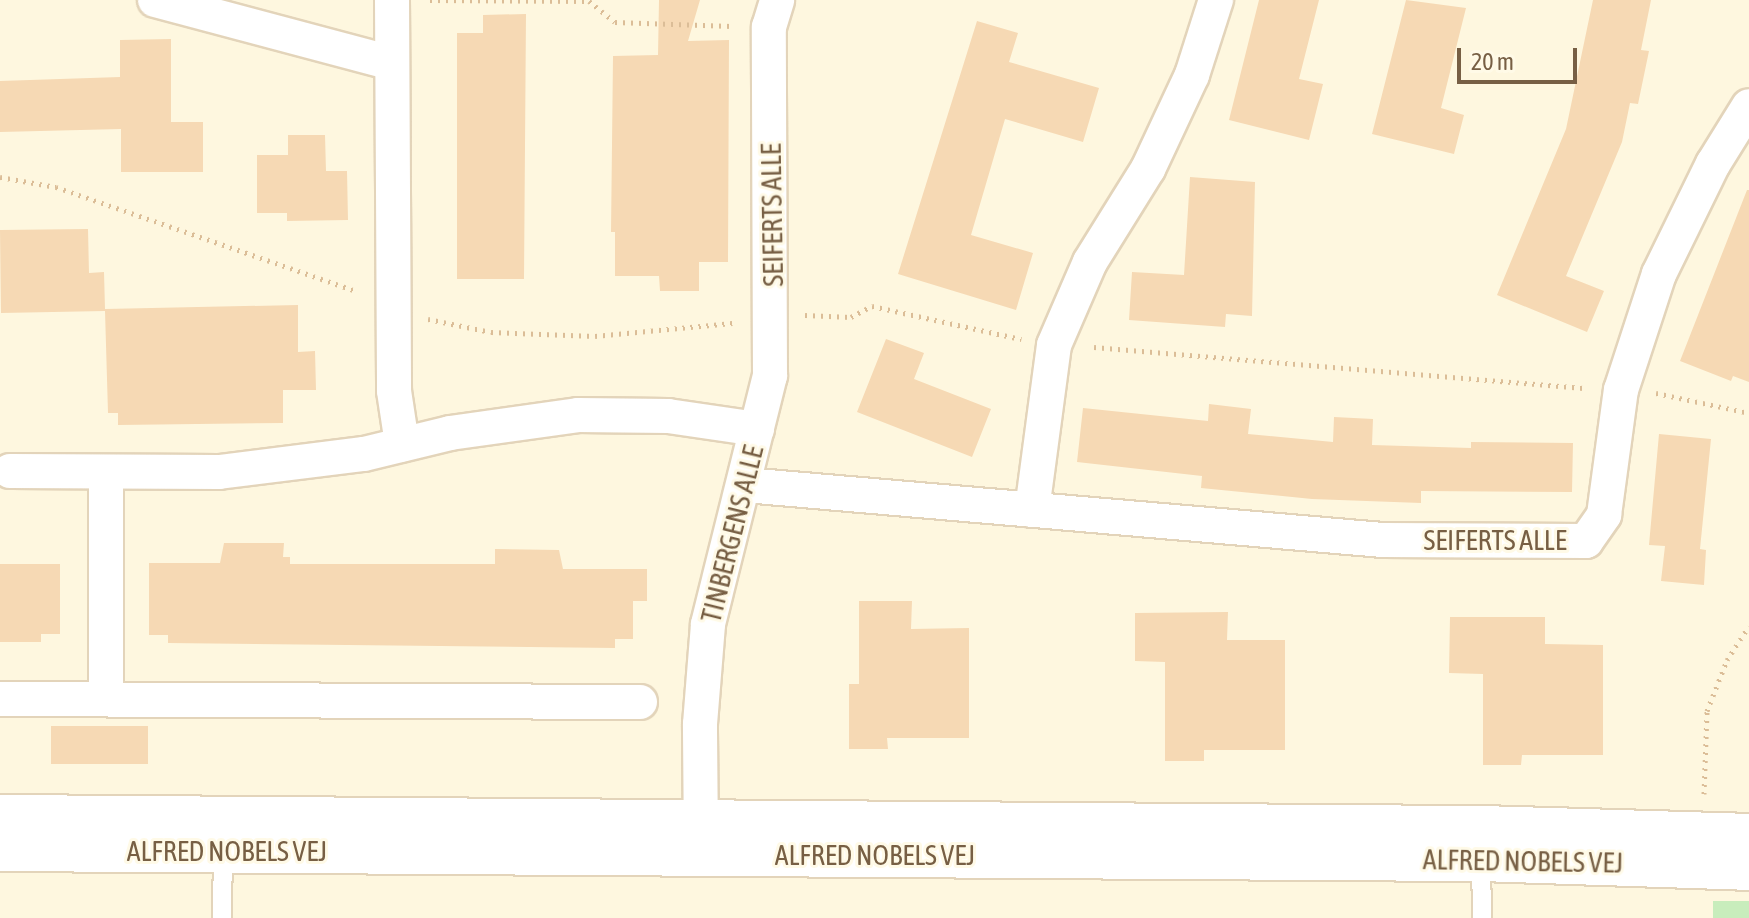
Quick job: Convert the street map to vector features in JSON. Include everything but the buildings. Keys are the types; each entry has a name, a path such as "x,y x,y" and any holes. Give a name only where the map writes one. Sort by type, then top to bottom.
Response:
{"street":[{"path":"155,0 391,63"},
{"path":"392,0 394,391 402,444"},
{"path":"1032,510 1054,345 1090,262 1148,169 1192,75 1216,0"},
{"name":"SEIFERTS ALLE","path":"757,429 770,376 773,321 773,13"},
{"name":"SEIFERTS ALLE","path":"745,485 1383,540 1586,541 1604,515 1621,390 1659,274 1713,164 1749,106"},
{"name":"TINBERGENS ALLE","path":"10,471 219,472 364,454 501,424 578,415 668,416 757,429 708,624 700,724 701,838"},
{"path":"106,473 106,699"},
{"path":"0,699 640,702"},
{"name":"ALFRED NOBELS VEJ","path":"0,816 223,835"},
{"name":"ALFRED NOBELS VEJ","path":"0,850 223,835 1482,844 1749,835"},
{"name":"ALFRED NOBELS VEJ","path":"1482,844 1749,869"}],"lane":[{"path":"222,918 223,835"},
{"path":"1482,844 1482,918"}],"path":[{"path":"392,0 589,1 615,22 773,13"},
{"path":"0,177 56,187 426,319 491,332 595,336 773,321 795,314 851,317 872,306 1054,345 1621,390 1749,413"},
{"path":"1703,803 1707,711 1727,660 1749,626"}],"green space":[{"path":"1713,901 1749,901 1749,918 1713,918"}]}
